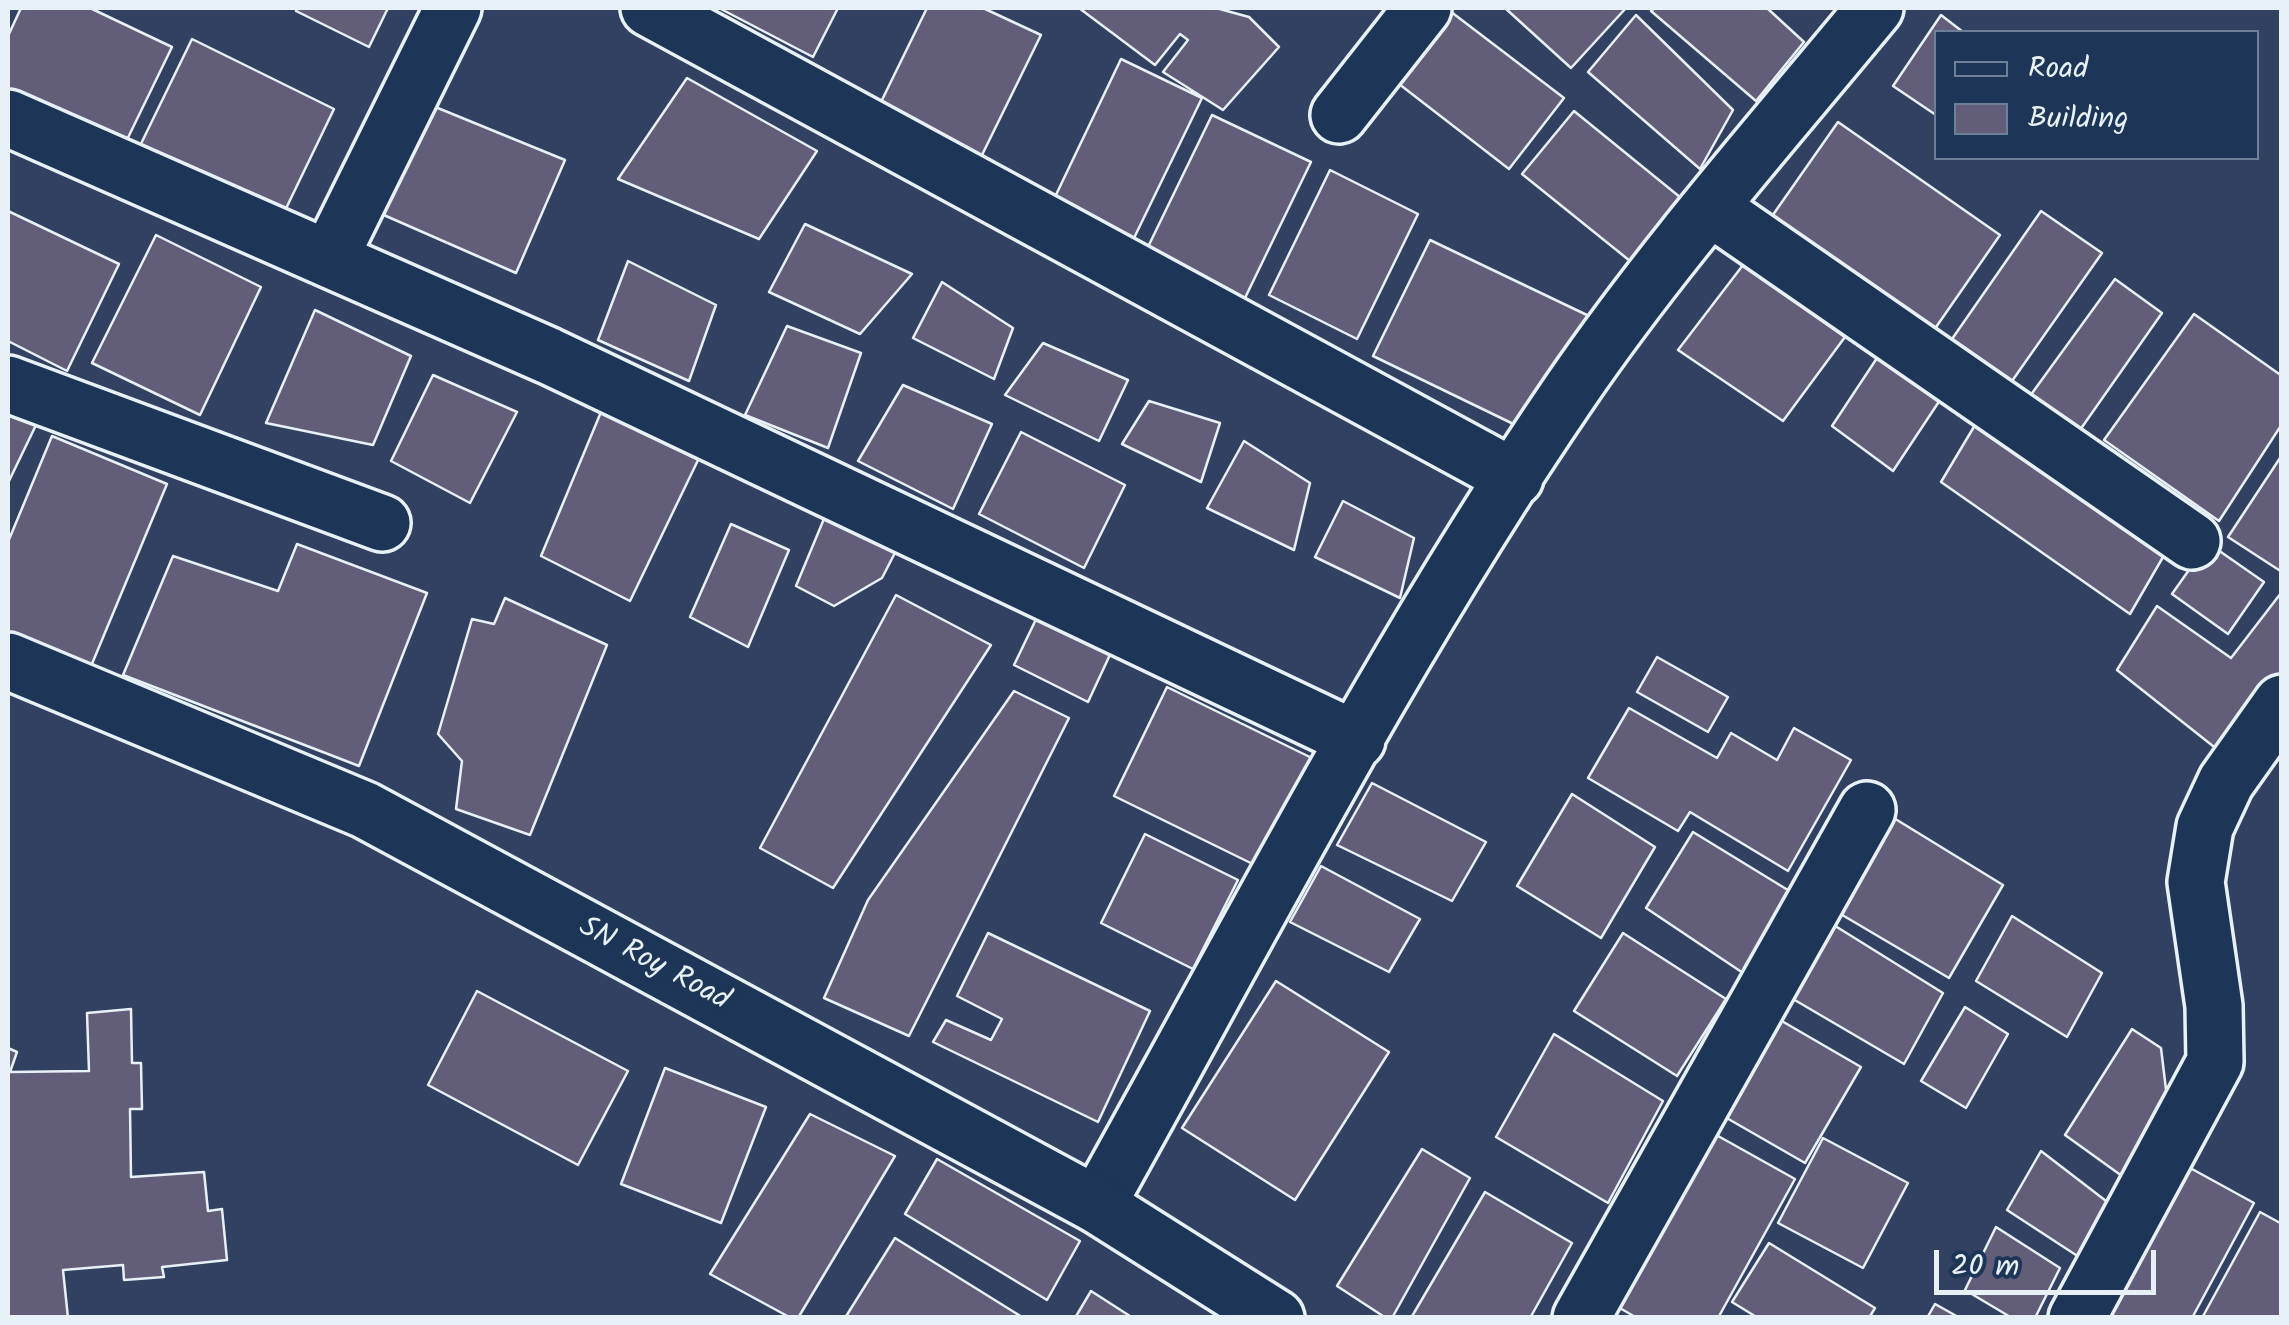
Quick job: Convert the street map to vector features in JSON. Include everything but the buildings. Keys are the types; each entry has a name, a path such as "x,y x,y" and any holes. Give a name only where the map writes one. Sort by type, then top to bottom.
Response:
{"street":[{"path":"329,259 453,8"},
{"path":"649,8 1515,478"},
{"path":"1339,114 1423,8"},
{"path":"1097,1206 1357,740 1515,478 1624,314 1875,8"},
{"path":"8,118 701,427 1357,740"},
{"path":"1711,208 2192,541"},
{"path":"8,384 382,522"},
{"name":"SN Roy Road","path":"8,661 365,810 1097,1206 1276,1318"},
{"path":"2078,1318 2215,1062 2214,1006 2196,882 2205,827 2226,782 2282,704"},
{"path":"1581,1318 1867,810"}]}
